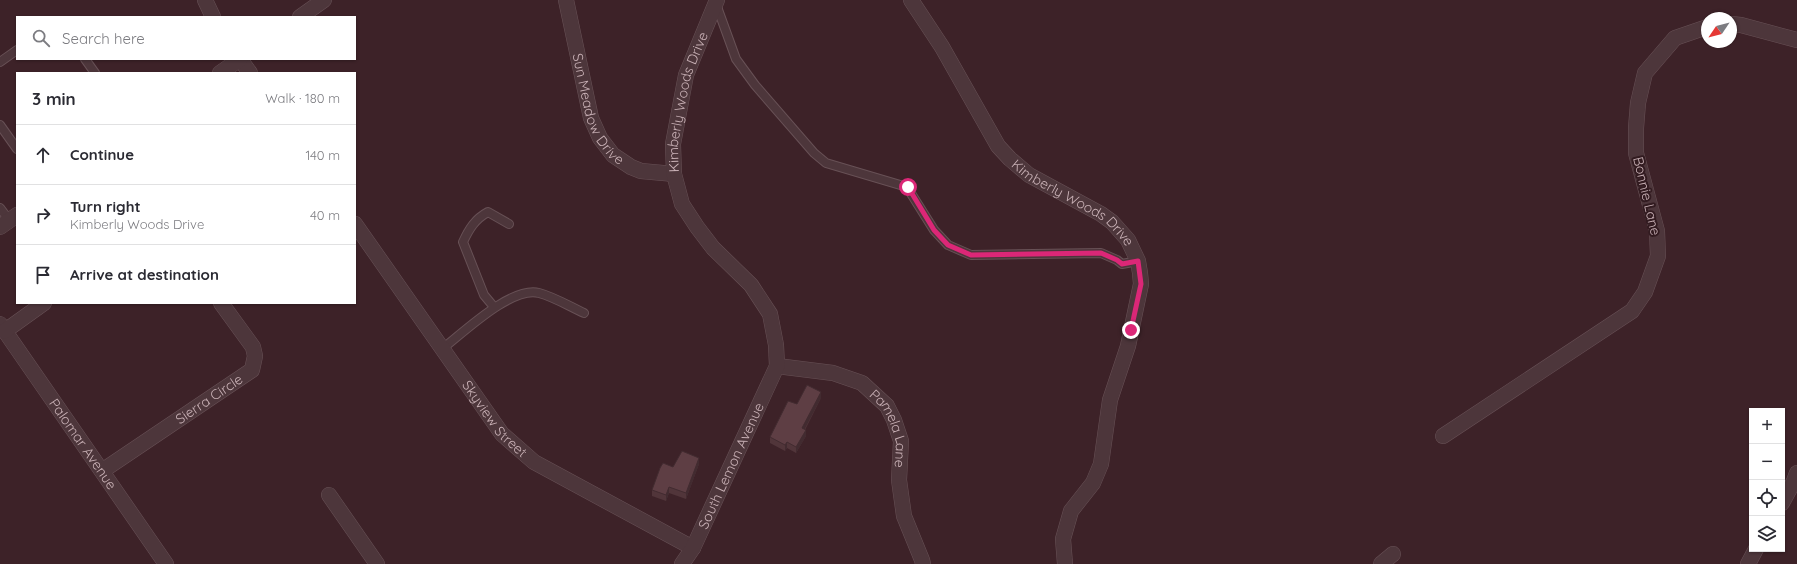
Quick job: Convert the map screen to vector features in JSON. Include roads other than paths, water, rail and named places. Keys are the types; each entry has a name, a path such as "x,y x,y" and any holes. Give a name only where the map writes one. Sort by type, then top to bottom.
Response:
{"street":[{"path":"205,0 213,16"},
{"path":"301,16 324,0"},
{"name":"Sun Meadow Drive","path":"566,0 591,118 600,138 613,155 631,167 641,171 674,174"},
{"name":"Kimberly Woods Drive","path":"911,0 942,47 998,146 1010,159 1030,175 1101,214 1112,222 1128,240 1138,261 1141,284 1128,346 1110,400 1101,464 1093,483 1071,511 1063,539 1065,564"},
{"name":"Kimberly Woods Drive","path":"716,2 686,75 673,144 674,174 682,204 697,227 713,248 751,285 770,314 776,345 777,366"},
{"path":"1737,25 1797,40"},
{"name":"Bonnie Lane","path":"1443,436 1632,310 1645,292 1658,256 1657,231 1636,153 1638,103 1645,73 1675,38 1701,29"},
{"path":"221,72 239,60"},
{"path":"241,60 249,72"},
{"name":"Skyview Street","path":"356,225 502,434 534,462 693,548"},
{"path":"2,328 42,304"},
{"name":"Sierra Circle","path":"102,471 252,370 255,356 253,347 222,304"},
{"name":"Palomar Avenue","path":"2,328 166,564"},
{"name":"South Lemon Avenue","path":"682,564 693,548 777,366"},
{"name":"Pamela Lane","path":"777,366 833,373 862,384 887,406 894,420 901,441 899,480 904,516 923,564"},
{"path":"1785,498 1797,473"},
{"path":"329,495 377,564"},
{"path":"1748,564 1754,552"},
{"path":"1381,564 1393,554"}],"lane":[{"path":"716,2 736,59 755,84 814,153 826,163 908,187 934,230 948,245 971,255 1101,253 1117,260 1122,264 1138,261"},
{"path":"0,62 16,51"},
{"path":"86,60 94,72"},
{"path":"0,125 16,148"},
{"path":"0,208 9,221"},
{"path":"494,308 484,295 463,242 469,229 480,216 488,212 509,224"},
{"path":"442,349 498,304 525,293 538,293 584,313"}]}
